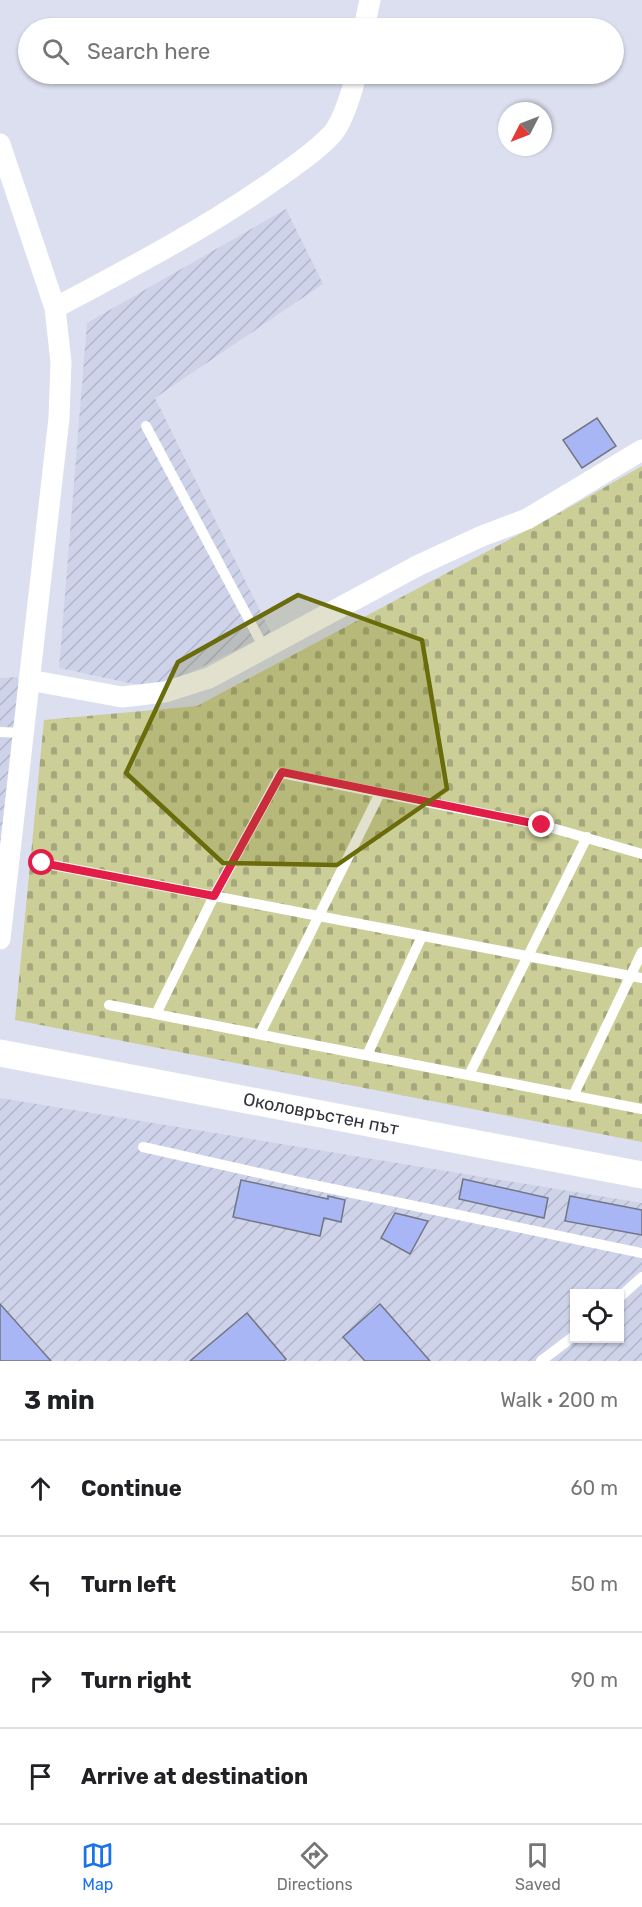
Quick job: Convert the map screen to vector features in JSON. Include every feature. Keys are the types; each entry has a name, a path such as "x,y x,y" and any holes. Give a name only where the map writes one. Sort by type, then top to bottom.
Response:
{"street":[{"path":"366,18 370,0"},
{"path":"55,308 167,247 255,194 299,163 334,132 354,84"},
{"path":"0,144 55,308 61,362 59,418 0,939"},
{"path":"29,680 122,697 165,692 209,678 418,565 526,519 642,450"},
{"name":"Околовръстен път","path":"0,1053 642,1175"}],"lane":[{"path":"146,426 264,648"},
{"path":"0,732 23,733"},
{"path":"156,1014 214,896 282,772 542,825 642,854"},
{"path":"260,1034 380,793"},
{"path":"469,1076 587,837"},
{"path":"42,863 642,978"},
{"path":"367,1055 422,936"},
{"path":"573,1096 642,952"},
{"path":"109,1005 642,1109"},
{"path":"143,1147 299,1182 642,1253"},
{"path":"624,1293 642,1277"},
{"path":"541,1361 570,1339"}],"highlighted area":[{"path":"298,595 422,640 447,789 337,865 223,863 126,773 178,662"}],"shaded area":[{"path":"286,209 323,284 155,398 271,633 157,689 59,668 87,323"},
{"path":"19,677 8,825 0,871 0,678"},
{"path":"0,1098 642,1203 642,1361 0,1361"}],"green space":[{"path":"642,466 642,1142 15,1020 44,720 197,706 563,511"}],"building":[{"path":"597,418 616,446 582,468 563,440"},
{"path":"463,1179 548,1198 544,1218 459,1199"},
{"path":"241,1180 328,1199 328,1196 345,1200 341,1222 324,1218 320,1236 233,1217"},
{"path":"570,1196 642,1210 642,1235 565,1221"},
{"path":"395,1213 428,1221 410,1254 381,1238"},
{"path":"0,1304 51,1361 0,1361"},
{"path":"380,1304 430,1361 365,1361 343,1337"},
{"path":"247,1313 286,1359 284,1361 190,1361"}],"route":[{"path":"42,863 214,896 282,772 542,825"}]}
